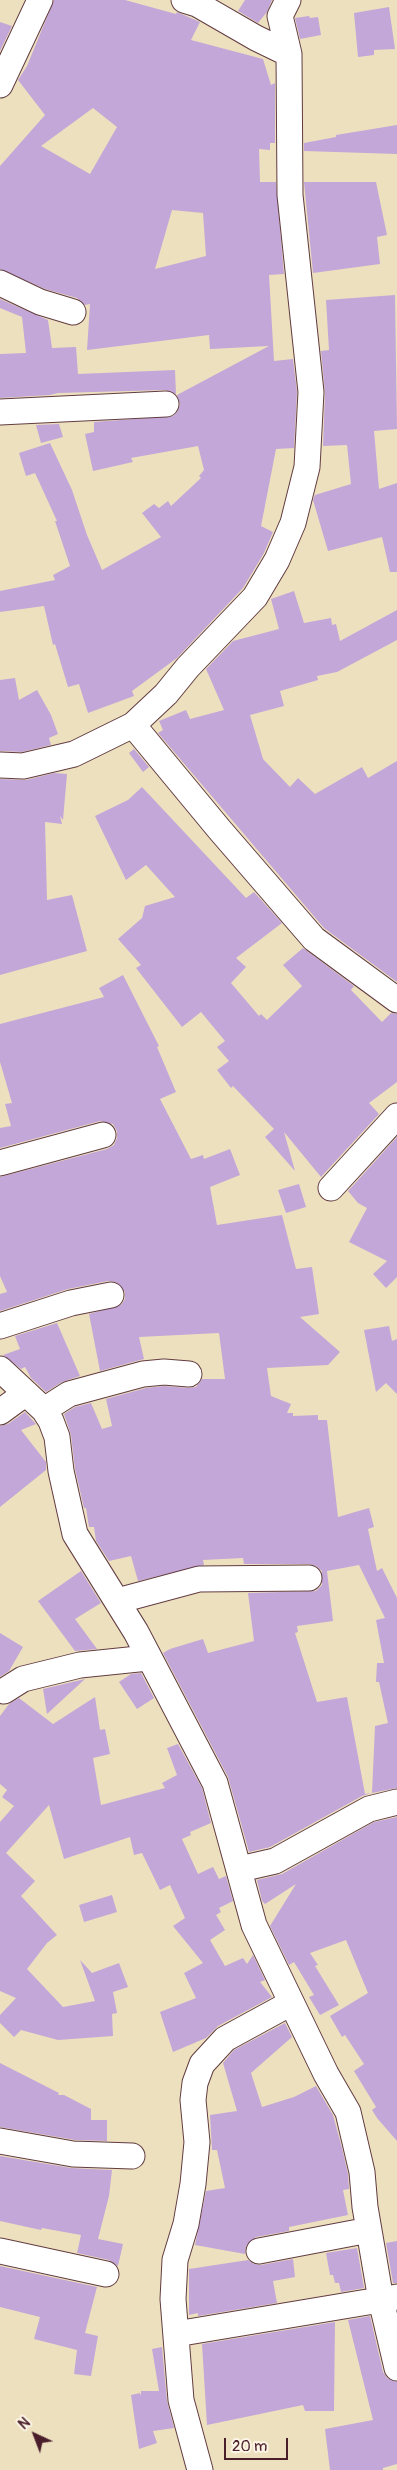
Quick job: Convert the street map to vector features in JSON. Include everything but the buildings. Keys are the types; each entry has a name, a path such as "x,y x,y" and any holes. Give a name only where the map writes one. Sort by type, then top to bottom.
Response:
{"street":[{"path":"0,85 40,0"},
{"path":"184,0 197,4 256,38 289,54"},
{"path":"0,765 23,766 74,754 133,725 166,694 188,667 255,597 277,560 293,523 307,467 310,392 290,195 289,54 280,16 288,0"},
{"path":"0,283 40,302 72,312"},
{"path":"0,412 166,404"},
{"path":"133,725 219,830 314,939 397,1000"},
{"path":"331,1188 397,1116"},
{"path":"0,1163 104,1135"},
{"path":"0,1326 71,1303 111,1295"},
{"path":"0,1369 35,1401 57,1437 61,1471 75,1534 136,1632 215,1783 254,1925 326,2074 348,2112 362,2172 369,2230 389,2299 397,2368"},
{"path":"0,1412 35,1401 143,1374 164,1372 189,1374"},
{"path":"117,1601 199,1579 308,1578"},
{"path":"4,1691 23,1679 80,1665 148,1658"},
{"path":"240,1869 275,1861 369,1809 397,1802"},
{"path":"200,2470 180,2400 173,2299 176,2260 186,2224 193,2184 197,2142 193,2100 202,2064 225,2039 291,2003"},
{"path":"0,2141 72,2154 132,2156"},
{"path":"259,2252 369,2230"},
{"path":"0,2251 106,2274"},
{"path":"176,2334 389,2299"}]}
